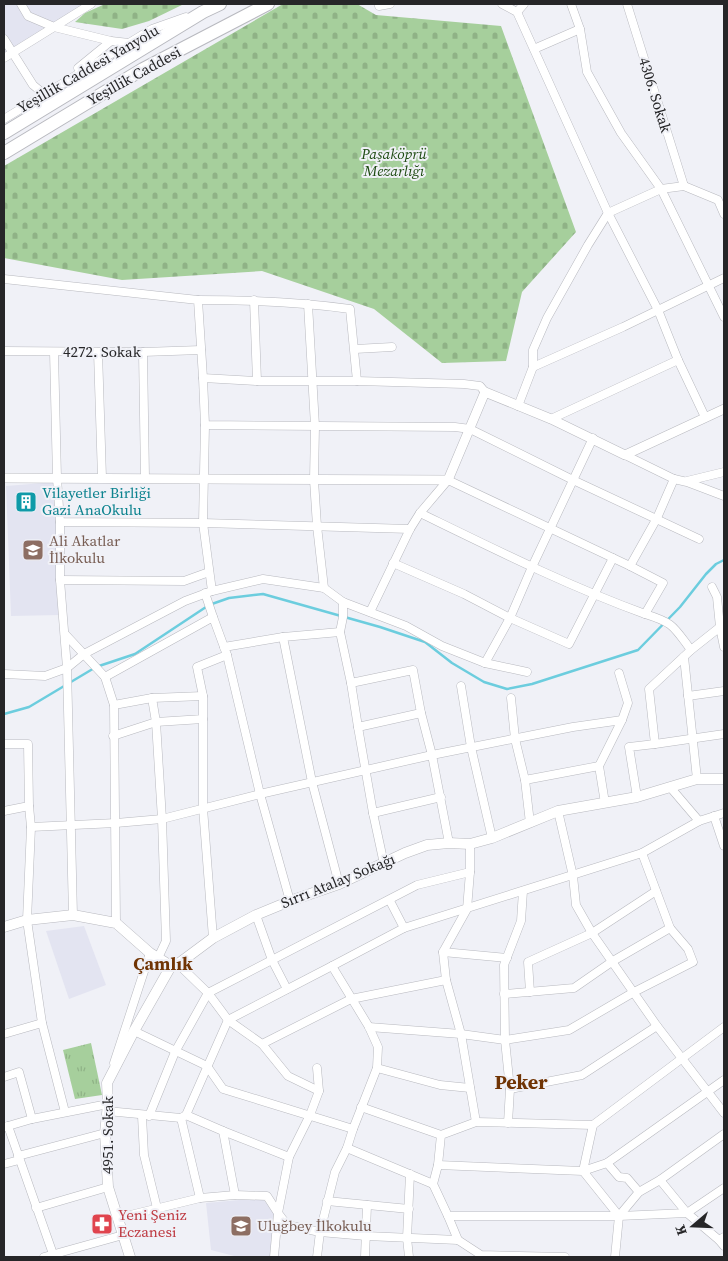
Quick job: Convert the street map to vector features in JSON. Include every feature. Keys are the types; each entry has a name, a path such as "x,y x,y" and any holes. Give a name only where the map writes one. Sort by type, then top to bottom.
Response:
{"highway":[{"name":"Yeşillik Caddesi","path":"4,133 203,12 220,4"},
{"name":"Yeşillik Caddesi","path":"4,153 143,69 268,4"}],"main road":[{"name":"Sırrı Atalay Sokağı","path":"175,965 213,938 256,915 339,884 405,853 427,845 448,843 470,844 492,838 558,811 637,797 697,779 724,779"},
{"path":"4,927 27,920 73,915 116,923 154,956 175,965"},
{"name":"4951. Sokak","path":"130,1257 108,1187 105,1133 107,1083 134,1031 175,965"}],"street":[{"path":"21,4 28,16 54,27 112,41 129,42"},
{"path":"4,58 91,4"},
{"path":"379,6 390,4"},
{"path":"502,4 517,12 608,213 658,310 678,360 705,417"},
{"path":"517,12 524,4"},
{"path":"571,4 580,30 587,72 621,133 661,189 724,317"},
{"name":"4306. Sokak","path":"627,4 684,186"},
{"name":"Yeşillik Caddesi Yanyolu","path":"4,119 152,29 203,12"},
{"path":"534,49 580,30"},
{"path":"4,39 32,85 44,94"},
{"path":"55,87 112,41"},
{"path":"518,406 533,367 533,350 546,318 608,213 661,189 684,186 718,200 724,214"},
{"path":"533,367 724,278"},
{"path":"4,279 198,300 254,300 308,304 350,310 357,381"},
{"path":"198,300 205,425 203,524 209,572 209,592 260,794 290,901"},
{"path":"254,300 256,381"},
{"path":"308,304 315,426 314,480 324,588"},
{"path":"355,348 392,347"},
{"name":"4272. Sokak","path":"4,351 143,352 201,350"},
{"path":"54,352 56,478 60,522 60,580 67,668 73,915"},
{"path":"98,352 102,478"},
{"path":"143,352 144,478"},
{"path":"552,419 678,360"},
{"path":"203,378 256,381 464,384 480,386 485,392 552,419 674,479 724,496"},
{"path":"370,612 410,529 420,513 448,480 485,392"},
{"path":"625,455 724,409"},
{"path":"205,425 455,427 470,429 699,539"},
{"path":"485,663 510,618 593,438"},
{"path":"687,482 724,472"},
{"path":"4,478 448,480 663,583 645,614"},
{"path":"630,566 657,518 674,479"},
{"path":"420,513 532,568 594,595 667,621 674,627 691,650"},
{"path":"60,522 410,529"},
{"path":"393,563 464,594 510,618 568,644 613,558"},
{"path":"60,580 184,581 209,572"},
{"path":"4,674 45,676 67,668 84,654 185,600 263,579 324,588 343,602 406,626 442,646 485,663 528,672"},
{"path":"712,586 717,597 724,647"},
{"path":"343,602 340,632 384,864"},
{"path":"105,677 214,617"},
{"path":"655,744 649,689 691,650 720,627"},
{"path":"213,938 204,808 203,696 197,667 225,651 283,637 340,632"},
{"path":"65,634 105,677 114,705 116,923"},
{"path":"283,637 312,782 339,884"},
{"path":"684,657 697,779"},
{"path":"351,683 413,670 421,713 432,755 448,843"},
{"path":"605,803 599,766 622,720 628,703 619,673"},
{"path":"461,686 471,747 492,838"},
{"path":"688,696 724,691"},
{"path":"114,705 152,698 203,696"},
{"path":"107,1083 154,956 166,941 162,819 156,722 152,698"},
{"path":"511,698 516,739 525,780 530,823"},
{"path":"358,727 421,713"},
{"path":"113,736 156,722 203,719"},
{"path":"31,827 162,819 260,794 432,755 573,727 622,720"},
{"path":"637,797 629,747 724,734"},
{"path":"4,744 28,744 31,827 27,920 42,1022 65,1112"},
{"path":"525,780 599,766"},
{"path":"670,787 699,821"},
{"path":"373,813 440,796"},
{"path":"4,811 29,806"},
{"path":"558,811 573,876 576,905 592,933 657,1026 724,1113"},
{"path":"200,1198 184,1117 228,1020 404,928 642,853 699,821 724,813"},
{"path":"714,816 724,846"},
{"path":"470,844 467,909 443,952 446,980 461,1034 476,1122"},
{"path":"369,1027 461,1034 505,1040 569,1030 634,992 693,962 688,949 670,928 642,853"},
{"path":"157,1208 144,1155 146,1116 175,1052 208,993 418,885 470,872"},
{"path":"508,1123 510,1088 505,1040 504,965 521,921 523,891"},
{"path":"530,992 528,962 592,933 656,891"},
{"path":"390,900 404,928"},
{"path":"256,915 272,960 287,989"},
{"path":"504,994 574,988 613,961 670,928"},
{"path":"443,952 507,958"},
{"path":"175,965 208,993 228,1020 262,1044 288,1076 319,1090"},
{"path":"317,1257 320,1232 335,1172 347,1148 361,1107 378,1068 378,1047 369,1027 332,966"},
{"path":"262,1044 351,999 446,980"},
{"path":"4,1034 42,1022"},
{"path":"510,1088 582,1075 657,1026"},
{"path":"361,1107 441,1134 476,1122 592,1125 724,1027"},
{"path":"134,1031 207,1066 223,1089 353,1130"},
{"path":"274,1257 278,1213 289,1157 310,1115 319,1090 317,1068"},
{"path":"378,1068 440,1086 470,1088"},
{"path":"4,1077 19,1072 32,1119"},
{"path":"438,1165 583,1170 607,1163 724,1080"},
{"path":"52,1254 6,1126 65,1112 107,1108 146,1116 184,1117 289,1157"},
{"path":"592,1125 583,1170 619,1216"},
{"path":"223,1131 235,1195"},
{"path":"4,1164 18,1158 105,1133"},
{"path":"432,1184 438,1165 441,1134"},
{"path":"615,1257 619,1216 639,1192 660,1180 724,1134"},
{"path":"347,1148 432,1184 458,1240 480,1256 565,1257"},
{"path":"607,1163 619,1177 626,1178 639,1192"},
{"path":"409,1257 407,1238 410,1174"},
{"path":"660,1180 687,1213 723,1241"},
{"path":"36,1208 108,1187"},
{"path":"448,1216 619,1216 687,1213 724,1188"},
{"path":"118,1218 200,1198 235,1195 267,1196 287,1225 320,1232 458,1240"},
{"path":"327,1202 408,1209"},
{"path":"365,1257 367,1205"},
{"path":"44,1257 123,1235"}],"shaded area":[{"path":"4,4 98,4 4,62"},
{"name":"Ali Akatlar İlkokulu","path":"55,482 60,615 11,616 6,486"},
{"path":"84,926 106,985 69,999 46,931"},
{"name":"Uluğbey İlkokulu","path":"262,1198 275,1214 272,1257 238,1257 211,1250 206,1203"}],"green space":[{"path":"105,4 184,4 149,21 122,29 75,22 85,13"},
{"name":"Paşaköprü Mezarlığı","path":"283,4 357,4 376,15 501,26 576,232 522,292 506,361 442,363 374,309 262,271 122,280 4,258 4,166"},
{"path":"91,1043 102,1095 75,1099 63,1050"}],"waterway":[{"path":"4,714 29,707 96,667 135,654 209,605 229,598 263,594 380,627 425,642 452,663 484,682 507,689 532,684 638,650 680,607 706,574 716,564 724,560"}],"place":[{"name":"Vilayetler Birliği Gazi AnaOkulu","path":"26,502"},
{"name":"Ali Akatlar İlkokulu","path":"33,550"},
{"name":"Yeni Şeniz Eczanesi","path":"102,1224"},
{"name":"Uluğbey İlkokulu","path":"241,1226"}],"district":[{"name":"Çamlık","path":"163,964"},
{"name":"Peker","path":"521,1082"}]}
